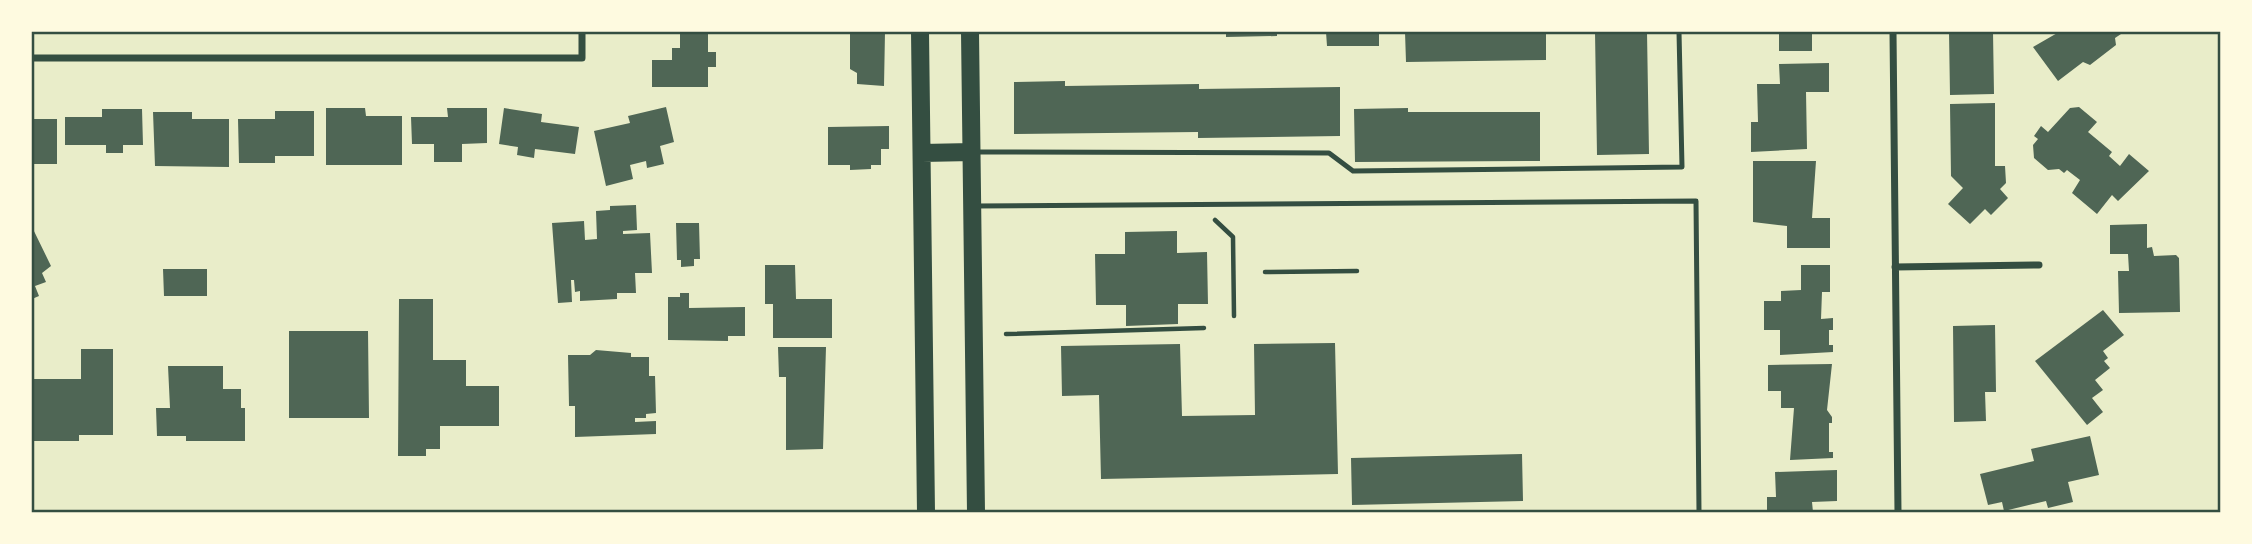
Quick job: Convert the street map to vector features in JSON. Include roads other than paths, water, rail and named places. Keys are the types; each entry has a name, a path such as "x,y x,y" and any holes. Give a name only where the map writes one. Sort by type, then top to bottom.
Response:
{"main road":[{"path":"920,32 926,513"},
{"path":"970,32 976,513"},
{"path":"922,153 972,152"}],"street":[{"path":"32,58 582,58 582,32"},
{"path":"1893,32 1898,513"},
{"path":"1895,267 2039,265"}],"lane":[{"path":"972,152 1329,153 1353,171 1682,167 1679,32"},
{"path":"972,206 1696,201 1699,513"}]}
